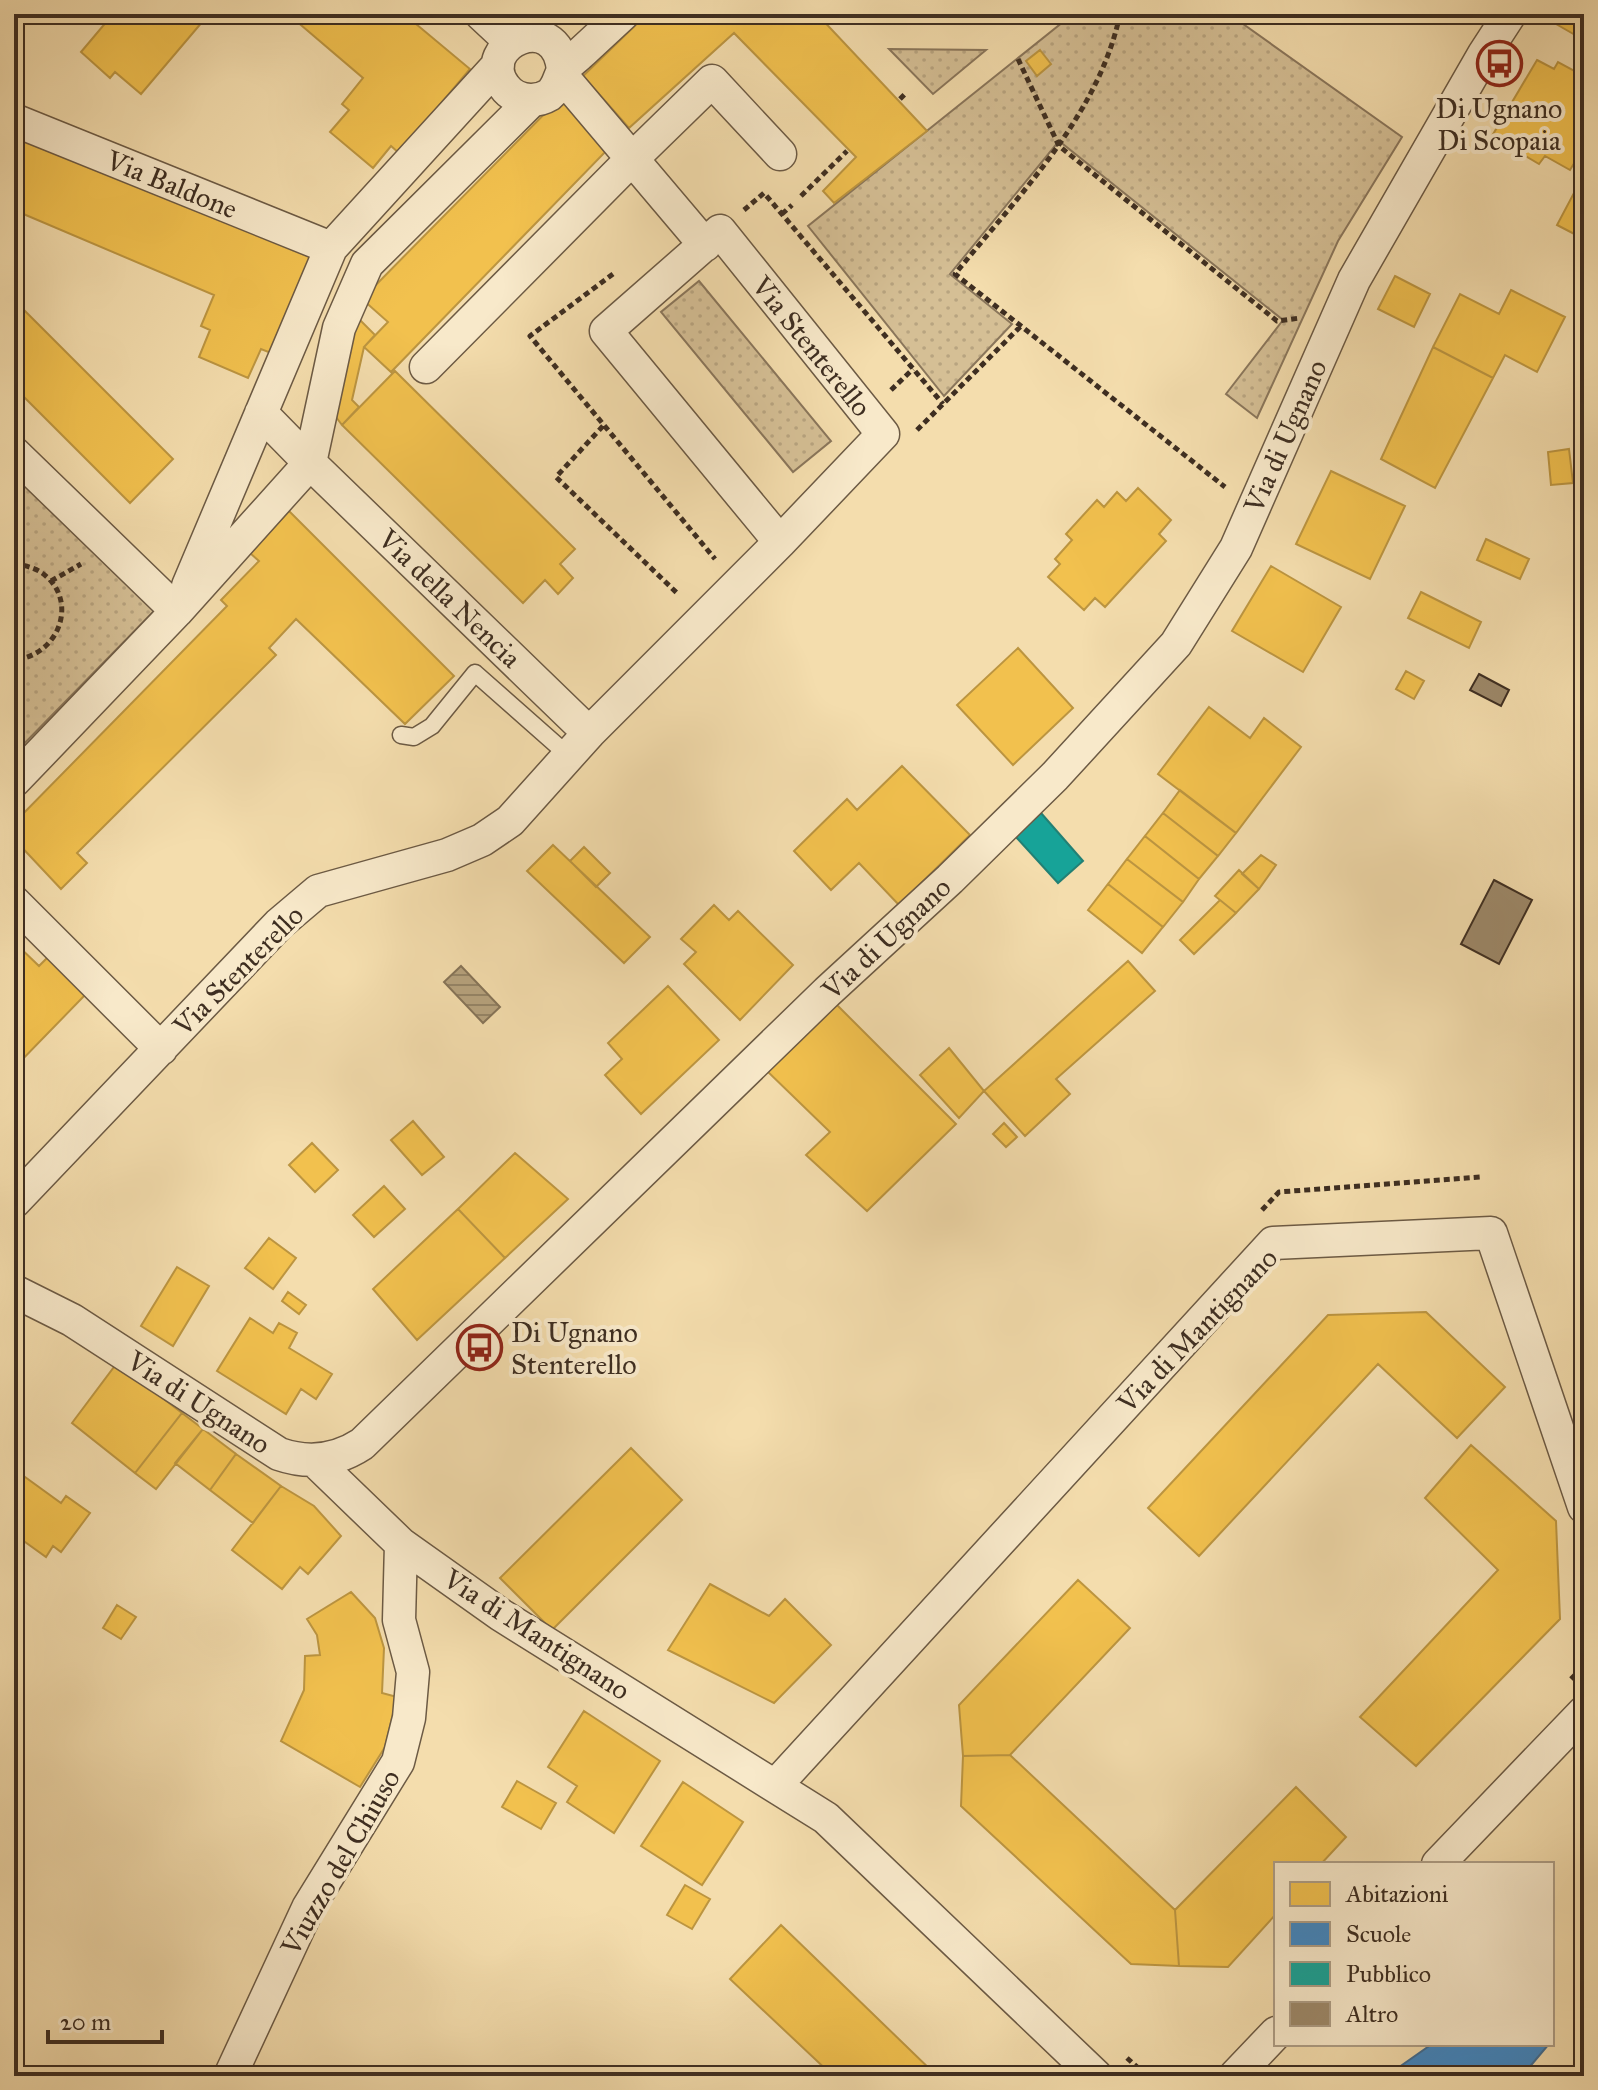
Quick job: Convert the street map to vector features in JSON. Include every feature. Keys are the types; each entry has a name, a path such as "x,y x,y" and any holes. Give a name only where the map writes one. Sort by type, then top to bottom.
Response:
{"street":[{"path":"481,14 519,39"},
{"path":"562,73 623,14"},
{"name":"Via di Ugnano","path":"21,1279 72,1320 271,1450 292,1458 315,1461 347,1452 368,1439 804,1014 950,879 1055,776 1176,644 1236,548 1354,280 1510,14"},
{"path":"14,781 177,611 310,463 339,328 367,264 532,100 549,94 557,86 562,73 562,59 552,44 532,35 519,39 331,248 177,611"},
{"path":"519,39 499,76 513,95 532,100"},
{"name":"Via Stenterello","path":"17,1217 161,1049 279,924 318,891 447,855 482,840 510,821 579,744 780,542 875,424 712,238 632,159 562,73"},
{"path":"426,367 712,81 780,154"},
{"name":"Via Baldone","path":"14,120 331,248"},
{"path":"712,238 606,331 780,542"},
{"name":"Via della Nencia","path":"261,413 579,744"},
{"path":"14,453 177,611"},
{"path":"14,902 161,1049"},
{"name":"Via di Mantignano","path":"776,1785 1273,1243 1491,1233 1584,1507"},
{"name":"Via di Mantignano","path":"315,1461 401,1544 501,1615 826,1818 1096,2076"},
{"name":"Viuzzo del Chiuso","path":"230,2076 308,1908 398,1762 409,1718 413,1672 399,1620 401,1544"},
{"path":"1440,1862 1584,1712"},
{"path":"1235,2076 1274,2035"}],"lane":[{"path":"401,735 414,737 432,726 475,673 579,744"}],"path":[{"path":"1120,14 1116,34 1089,98 1059,146 955,274 1229,490"},
{"path":"1018,59 1059,146 1277,321 1309,317"},
{"path":"900,99 905,94"},
{"path":"801,196 847,151"},
{"path":"712,238 764,193 943,404"},
{"path":"782,214 792,205"},
{"path":"913,369 875,424 905,442 1021,326"},
{"path":"603,426 556,477 703,618"},
{"path":"14,563 37,570 51,581 59,595 61,612 59,628 43,650 28,658 14,660"},
{"path":"1257,1215 1279,1192 1480,1177"},
{"path":"17,1217 15,1246 21,1279"},
{"path":"1125,2055 1147,2076"}],"shaded area":[{"path":"1073,14 1229,14 1402,137 1338,241 1257,418 1226,394 1283,320 1059,141 950,274 1012,324 944,396 808,226"},
{"path":"889,49 986,50 933,94"},
{"path":"699,281 831,441 793,472 661,312"},
{"path":"14,473 156,609 14,754"},
{"path":"461,966 500,1007 483,1023 444,982"}],"building: Abitazioni":[{"path":"113,14 209,14 141,94 115,72 110,78 81,52"},
{"path":"288,14 404,14 470,69 399,153 391,146 373,168 330,132 349,110 342,104 363,78"},
{"path":"647,14 817,14 927,131 834,203 823,191 856,157 734,33 629,128 583,76"},
{"path":"1562,14 1584,14 1584,40 1556,24"},
{"path":"1040,50 1051,64 1037,76 1026,61"},
{"path":"1537,60 1554,69 1558,62 1584,76 1584,118 1576,133 1584,137 1584,147 1570,170 1545,156 1539,164 1492,136"},
{"path":"566,92 610,147 391,372 364,347 388,322 362,299"},
{"path":"14,127 313,254 271,353 261,349 248,378 199,357 210,330 201,326 214,295 14,210"},
{"path":"1575,191 1584,196 1584,239 1557,225"},
{"path":"1395,276 1430,294 1414,327 1378,309"},
{"path":"1511,290 1565,317 1537,372 1505,355 1493,378 1433,347 1460,294 1499,314"},
{"path":"14,300 173,459 130,503 14,387"},
{"path":"353,313 375,335 364,347 352,400 359,407 342,425 333,413"},
{"path":"1433,347 1493,378 1435,488 1381,459"},
{"path":"395,371 575,549 560,564 573,578 558,594 545,580 523,603 342,425"},
{"path":"1569,449 1573,483 1551,485 1548,452"},
{"path":"1331,471 1405,506 1370,579 1296,544"},
{"path":"1138,488 1171,520 1159,534 1166,541 1105,607 1095,598 1084,610 1048,577 1060,564 1055,559 1072,540 1066,534 1097,500 1104,507 1117,492 1126,501"},
{"path":"289,511 454,676 405,724 296,619 269,648 276,655 77,853 87,863 61,889 14,839 14,823 227,606 221,600 259,561 250,553"},
{"path":"1486,539 1529,559 1520,579 1477,560"},
{"path":"1271,566 1341,607 1303,672 1232,631"},
{"path":"1421,592 1481,622 1469,648 1408,618"},
{"path":"1018,648 1073,708 1013,765 957,705"},
{"path":"1406,671 1424,681 1414,699 1396,689"},
{"path":"1209,707 1250,738 1264,718 1301,747 1236,833 1158,774"},
{"path":"902,766 970,835 899,905 859,863 831,890 794,851 847,799 857,810"},
{"path":"1180,790 1236,833 1218,856 1163,813"},
{"path":"1163,813 1218,856 1199,879 1145,836"},
{"path":"1145,836 1199,879 1183,902 1127,859"},
{"path":"553,845 650,937 624,963 527,871"},
{"path":"584,847 610,873 596,887 570,861"},
{"path":"1261,855 1276,865 1259,889 1242,874"},
{"path":"1127,859 1183,902 1163,927 1108,884"},
{"path":"1239,870 1259,889 1236,913 1215,896"},
{"path":"1108,884 1163,927 1142,953 1088,910"},
{"path":"1220,900 1236,913 1194,954 1180,940"},
{"path":"714,905 729,920 738,911 793,965 740,1020 684,964 696,952 681,939"},
{"path":"14,942 39,966 48,957 86,994 14,1068"},
{"path":"1128,961 1155,991 1056,1079 1070,1094 1025,1136 984,1091"},
{"path":"668,986 719,1040 641,1114 605,1075 622,1059 608,1043"},
{"path":"834,1002 956,1124 867,1211 806,1155 830,1132 765,1069"},
{"path":"949,1048 984,1091 959,1118 920,1075"},
{"path":"413,1121 444,1157 422,1175 391,1140"},
{"path":"1004,1123 1017,1137 1006,1147 993,1134"},
{"path":"312,1143 338,1170 315,1192 289,1165"},
{"path":"515,1153 568,1199 505,1258 458,1209"},
{"path":"384,1186 405,1209 374,1237 353,1215"},
{"path":"458,1209 505,1258 417,1340 373,1289"},
{"path":"269,1238 296,1258 273,1289 245,1268"},
{"path":"177,1267 209,1286 173,1346 141,1326"},
{"path":"288,1292 306,1305 299,1314 282,1301"},
{"path":"1426,1312 1505,1387 1457,1438 1378,1364 1199,1556 1148,1508 1328,1315"},
{"path":"250,1318 273,1333 279,1323 297,1333 289,1348 332,1374 316,1399 301,1389 286,1414 217,1371"},
{"path":"117,1363 182,1413 135,1473 72,1423"},
{"path":"182,1413 203,1429 156,1489 135,1473"},
{"path":"203,1429 236,1454 210,1490 175,1463"},
{"path":"1471,1445 1556,1521 1560,1619 1416,1766 1360,1717 1498,1570 1425,1498"},
{"path":"631,1448 682,1500 552,1630 500,1578"},
{"path":"236,1454 281,1486 253,1523 210,1490"},
{"path":"14,1469 61,1503 66,1496 90,1513 61,1552 53,1546 46,1557 14,1534"},
{"path":"281,1486 314,1506 341,1536 308,1574 300,1567 282,1589 232,1550"},
{"path":"1078,1580 1130,1628 1010,1755 963,1756 959,1705"},
{"path":"710,1584 769,1616 785,1599 831,1645 774,1703 668,1650"},
{"path":"351,1592 375,1618 384,1648 382,1693 397,1697 385,1747 360,1787 281,1741 304,1690 305,1656 320,1655 317,1635 307,1619"},
{"path":"117,1605 136,1617 121,1639 103,1628"},
{"path":"584,1711 660,1761 614,1833 567,1802 577,1786 548,1767"},
{"path":"1010,1755 1175,1910 1179,1966 1131,1964 961,1806 963,1756"},
{"path":"517,1781 556,1803 541,1829 502,1807"},
{"path":"683,1782 743,1822 702,1885 641,1846"},
{"path":"1296,1787 1346,1837 1323,1862 1274,1862 1274,1916 1228,1967 1179,1966 1175,1910"},
{"path":"685,1885 710,1899 692,1929 667,1915"},
{"path":"781,1925 937,2076 833,2076 730,1979"}],"building: Scuole":[{"path":"1429,2046 1547,2046 1522,2076 1399,2076 1395,2070"}],"building: Pubblico":[{"path":"1041,813 1083,861 1058,883 1015,836"}],"building: Altro":[{"path":"1479,674 1509,690 1501,706 1470,690"},
{"path":"1494,880 1532,900 1499,964 1461,944"}],"place":[{"name":"Di Ugnano Di Scopaia","path":"1499,63"},
{"name":"Di Ugnano Stenterello","path":"480,1348"}]}
